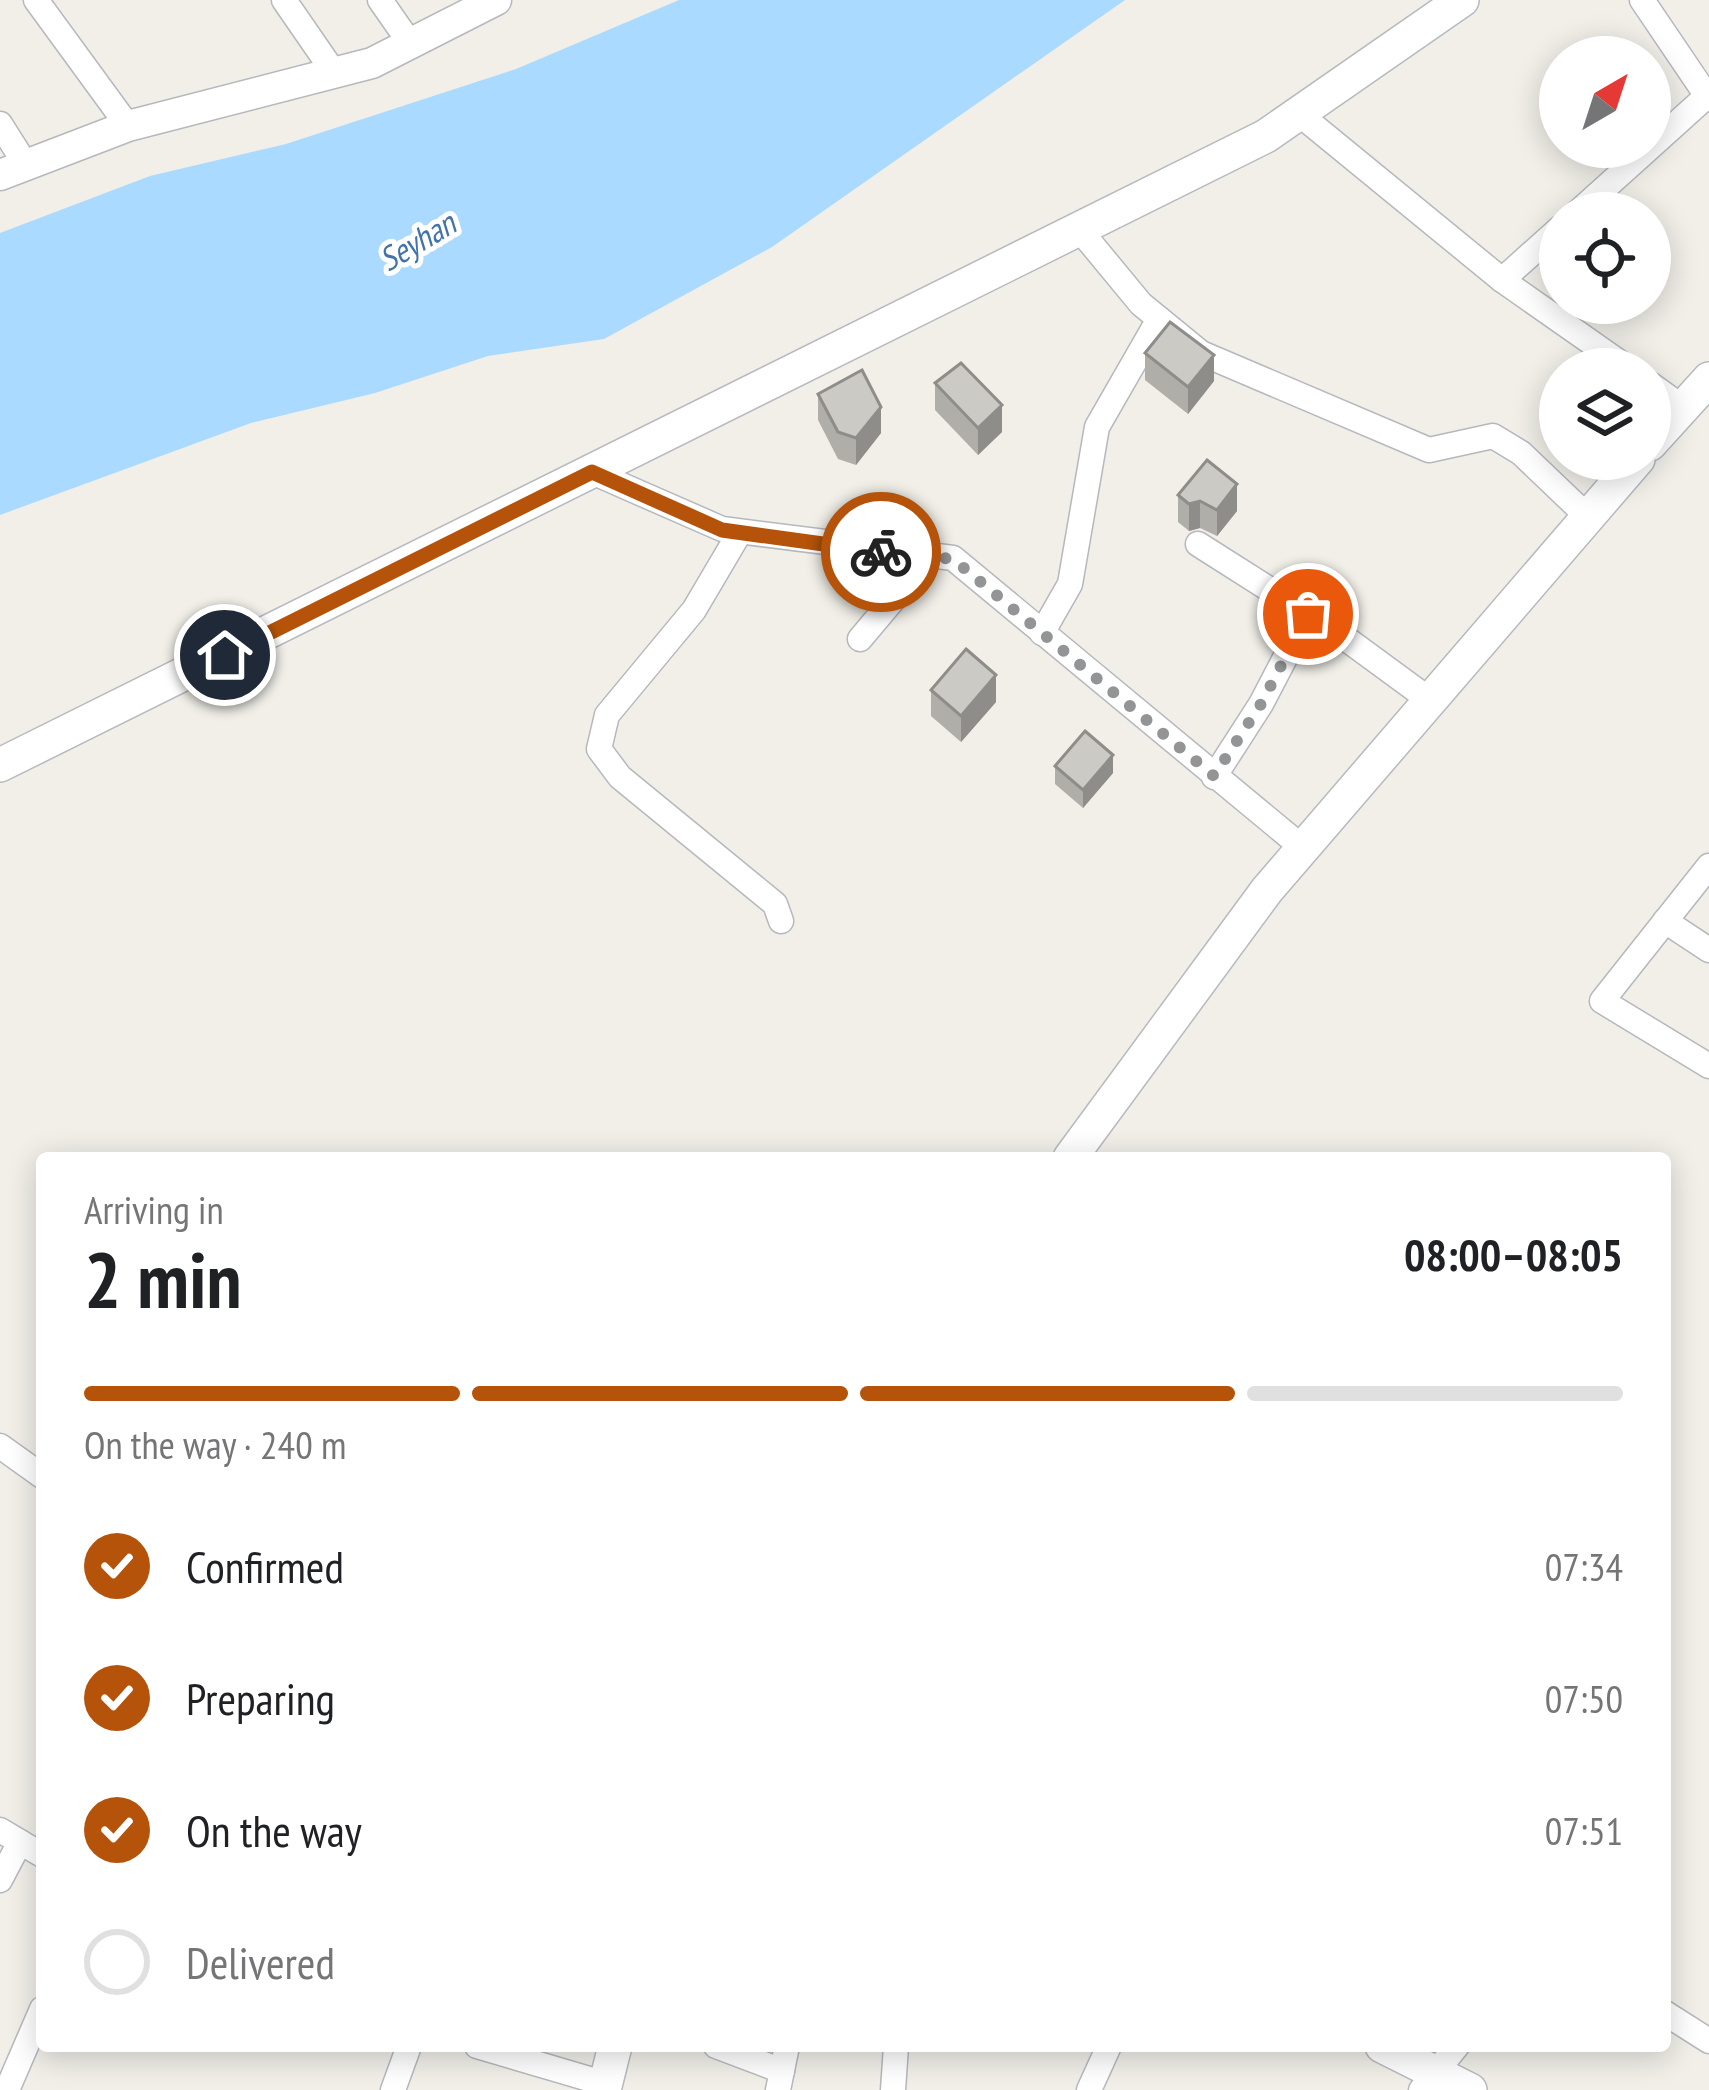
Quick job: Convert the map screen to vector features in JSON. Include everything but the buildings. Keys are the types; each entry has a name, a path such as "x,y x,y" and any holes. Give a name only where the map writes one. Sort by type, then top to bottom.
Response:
{"main road":[{"path":"0,765 1266,136 1462,0"},
{"path":"1671,419 1709,379"},
{"path":"1074,1152 1175,1009 1303,848 1619,480"},
{"path":"605,2087 614,2052"},
{"path":"1410,2062 1470,2090"}],"street":[{"path":"36,0 128,127"},
{"path":"284,0 335,74"},
{"path":"380,0 410,43"},
{"path":"1601,192 1708,98 1642,0"},
{"path":"0,124 13,170 128,127 372,63 485,2"},
{"path":"1298,113 1502,280 1599,348"},
{"path":"1079,229 1159,319 1202,353 1430,450 1493,436 1521,453 1588,517"},
{"path":"1502,280 1539,247"},
{"path":"1042,633 1070,584 1097,427 1159,319"},
{"path":"1671,398 1682,406"},
{"path":"592,472 722,530 953,559 1303,848"},
{"path":"740,532 694,610 607,715 599,749 620,777 776,904 781,921"},
{"path":"1198,544 1308,614 1430,701"},
{"path":"860,639 929,556"},
{"path":"1214,776 1261,704 1308,614"},
{"path":"1709,866 1602,1001 1709,1066"},
{"path":"1665,921 1709,950"},
{"path":"0,1446 36,1472"},
{"path":"0,1880 21,1842"},
{"path":"1671,2017 1709,2041"},
{"path":"7,2090 36,2023"},
{"path":"393,2090 407,2052"},
{"path":"495,2052 605,2087"},
{"path":"733,2052 782,2069"},
{"path":"893,2090 896,2052"},
{"path":"1089,2090 1106,2052"},
{"path":"1410,2062 1439,2052"}],"water":[{"name":"Seyhan","path":"679,0 1125,0 772,247 604,339 488,356 375,393 251,423 0,515 0,233 150,176 286,144 516,69"}],"way so far":[{"path":"881,552 953,559 1214,776 1261,704 1308,614"}],"route":[{"path":"225,655 592,472 722,530 881,552"}]}
